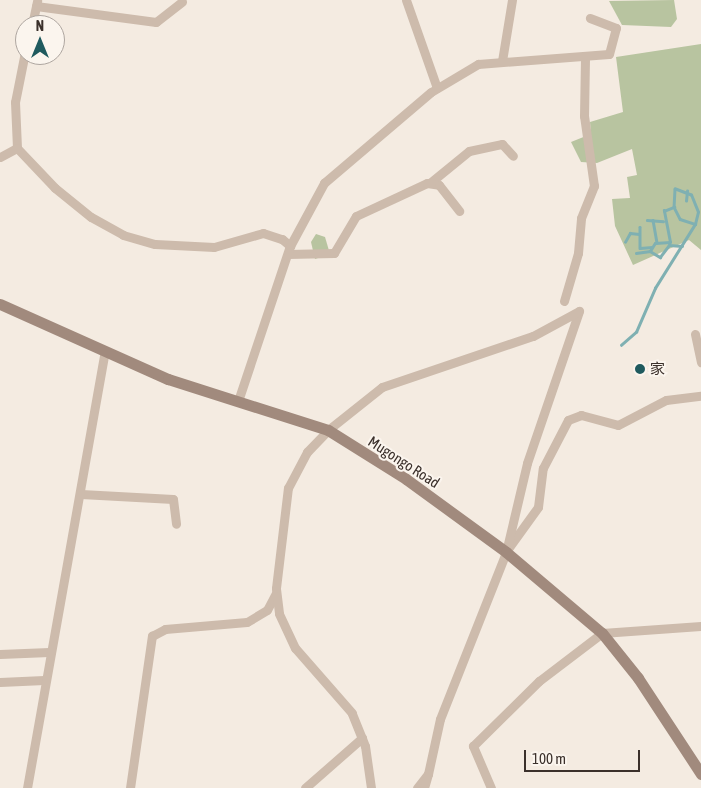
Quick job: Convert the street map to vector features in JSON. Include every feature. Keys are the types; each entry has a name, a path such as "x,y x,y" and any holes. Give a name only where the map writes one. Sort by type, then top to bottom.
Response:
{"street":[{"path":"406,0 437,88"},
{"path":"502,61 512,0"},
{"path":"37,3 156,22 182,2"},
{"path":"238,402 289,250 324,183 437,88 478,64 502,61 585,58 609,54 614,46 616,28 590,18"},
{"path":"564,301 578,253 581,218 594,186 584,116 585,58"},
{"path":"22,65 15,102 17,148 67,199 123,235 155,244 202,247 263,233 282,238 289,250"},
{"path":"289,250 334,254 356,216 431,182 469,151 502,144 514,156"},
{"path":"0,157 17,148"},
{"path":"431,182 441,187 459,211"},
{"name":"Mugongo Road","path":"0,304 168,379 328,430 406,479 506,552 602,633 638,678 701,774"},
{"path":"130,788 152,636 165,629 247,622 274,602 288,488 307,452 328,430 401,378 533,336 579,311 527,463 506,552 440,718 424,788"},
{"path":"695,334 701,362"},
{"path":"27,788 44,680 81,494 105,351"},
{"path":"506,552 536,513 543,468 568,420 581,415 618,425 666,400 701,396"},
{"path":"81,494 173,499 176,524"},
{"path":"276,588 285,632 348,708 362,738 371,788"},
{"path":"490,788 473,751 474,743 519,698 602,633 701,626"},
{"path":"0,654 49,652"},
{"path":"0,682 44,680"},
{"path":"305,788 362,738"},
{"path":"416,788 428,774"}],"green space":[{"path":"674,0 677,19 671,27 622,25 609,1"},
{"path":"701,44 701,250 689,240 633,265 615,226 612,199 630,198 627,177 637,175 632,149 597,163 581,162 571,142 591,134 590,122 623,112 616,57"},
{"path":"316,234 325,237 330,254 315,259 311,242"}],"waterway":[{"path":"621,345 636,332 655,288 695,224 698,212 691,195 675,189 674,207 680,219 695,224"},
{"path":"686,201 687,191"},
{"path":"650,251 655,243 670,242 664,211 674,207"},
{"path":"647,220 663,221"},
{"path":"653,220 657,243"},
{"path":"640,227 640,248 652,247"},
{"path":"625,242 630,233 639,234"},
{"path":"636,253 650,251 660,257 669,245 682,246"}],"place":[{"name":"家","path":"640,369"}]}
